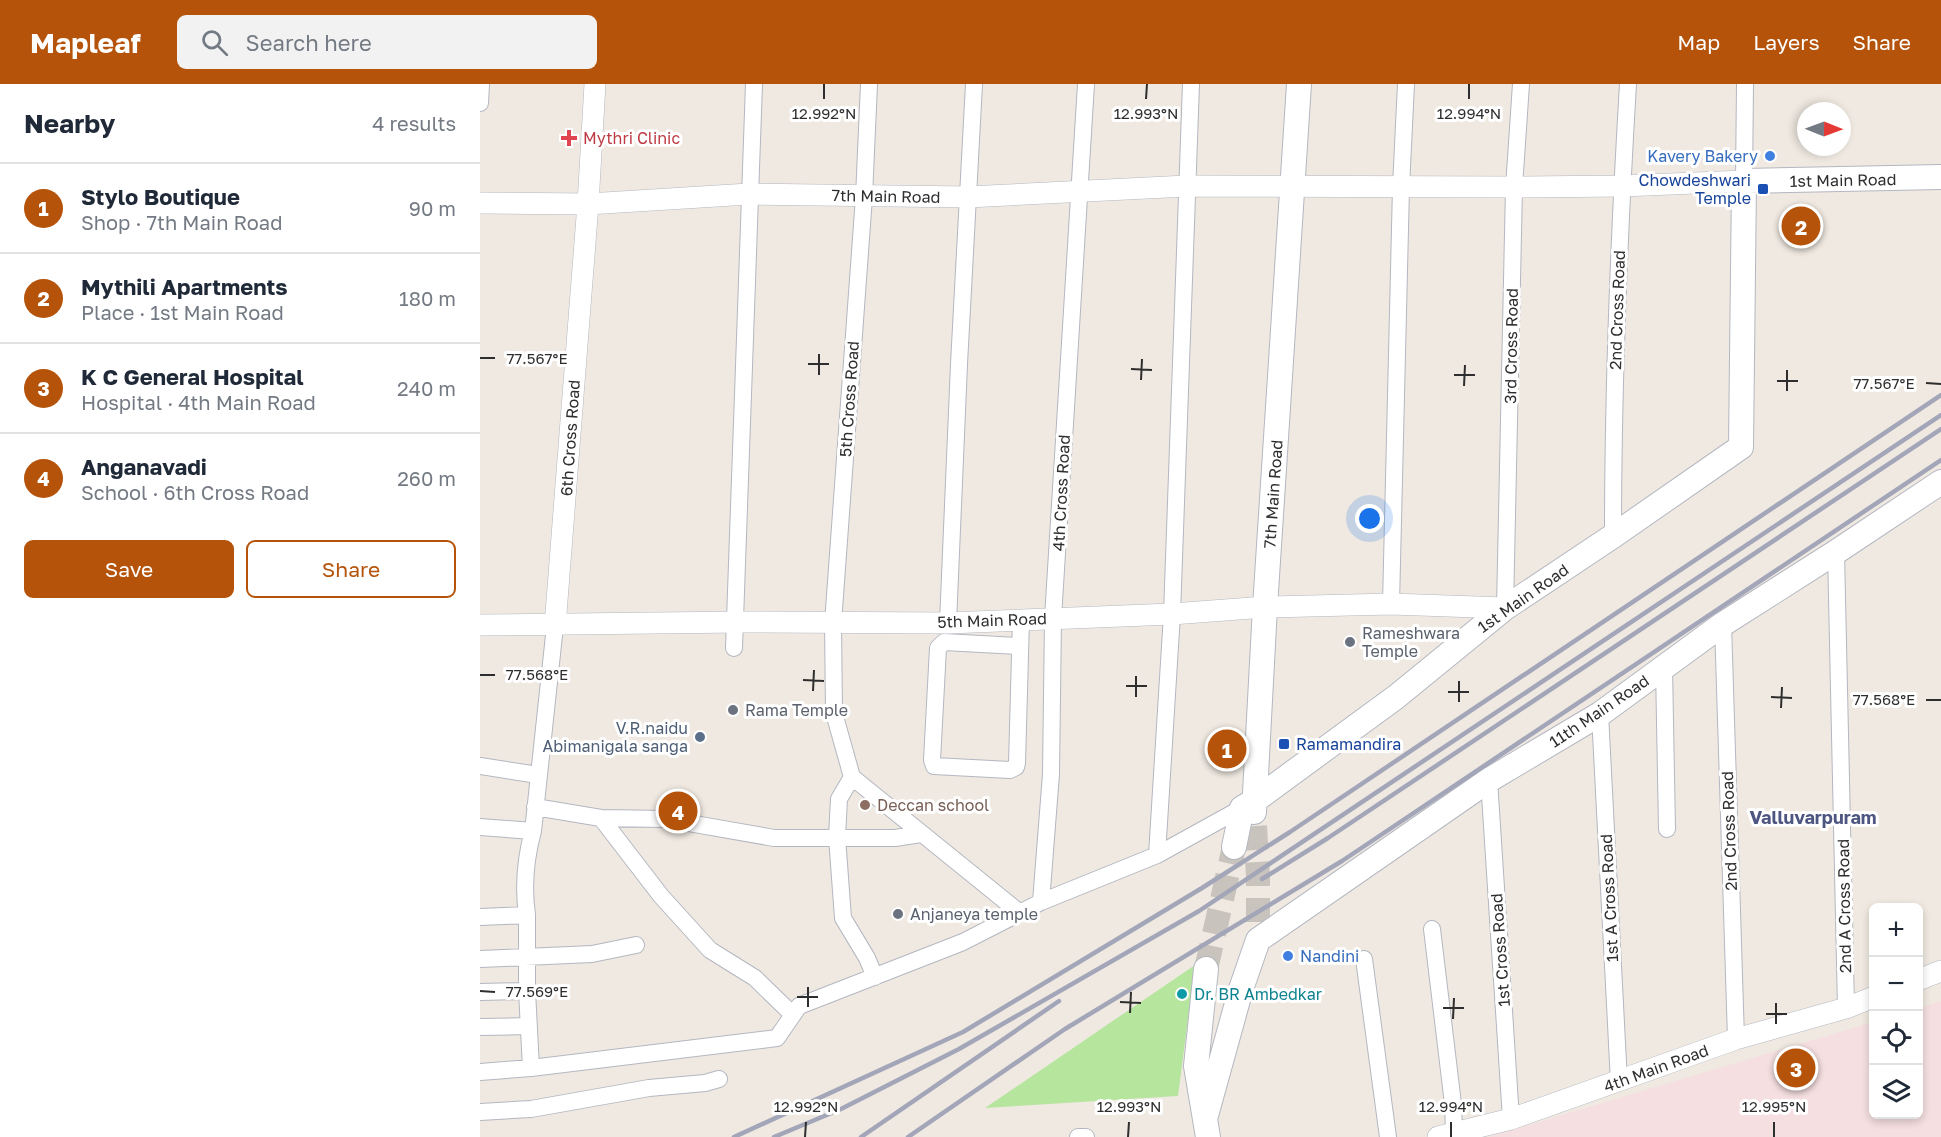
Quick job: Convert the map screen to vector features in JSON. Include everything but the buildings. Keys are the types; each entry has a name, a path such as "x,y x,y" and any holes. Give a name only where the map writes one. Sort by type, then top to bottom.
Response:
{"main road":[{"name":"7th Main Road","path":"1234,847 1250,811 1299,84"},
{"name":"1st Main Road","path":"1250,811 1396,697 1504,608 1613,537 1741,447 1744,181 1941,177"},
{"name":"11th Main Road","path":"1206,1128 1241,989 1258,940 1489,780 1600,714 1722,624 1941,482"},
{"path":"1206,969 1196,1065 1206,1128"}],"street":[{"path":"480,103 481,84"},
{"name":"6th Cross Road","path":"531,1068 525,878 533,831 555,626 588,204 595,84"},
{"path":"734,648 733,622 754,84"},
{"name":"5th Cross Road","path":"852,777 834,714 833,623 864,197 869,84"},
{"path":"948,623 974,84"},
{"name":"4th Cross Road","path":"1041,902 1051,774 1053,618 1086,84"},
{"path":"1157,855 1172,614 1191,84"},
{"path":"1391,604 1401,187 1406,84"},
{"name":"3rd Cross Road","path":"1504,608 1515,187 1521,84"},
{"name":"2nd Cross Road","path":"1613,537 1613,420 1628,84"},
{"path":"1293,187 1622,186 1744,181 1745,84"},
{"name":"7th Main Road","path":"480,203 588,204 749,194 968,197 1186,186 1293,187"},
{"name":"2nd A Cross Road","path":"1836,552 1846,1008"},
{"name":"5th Main Road","path":"480,625 555,626 733,622 948,623 1172,614 1265,607 1391,604 1504,608"},
{"path":"1020,646 944,642 940,645 932,760 934,766 1010,770 1016,767 1021,619"},
{"name":"2nd Cross Road","path":"1722,624 1736,1039"},
{"path":"1664,667 1667,829"},
{"name":"1st A Cross Road","path":"1600,714 1619,1082"},
{"path":"480,765 602,818 666,819 774,838 895,838 921,834"},
{"path":"875,977 867,957 843,918 837,837 839,799 852,777 1020,913"},
{"name":"1st Cross Road","path":"1489,780 1511,1119"},
{"path":"480,1072 531,1068 777,1038 799,1006 963,942 1041,902 1157,855 1250,811"},
{"path":"602,818 661,896 710,950 755,978 793,1015"},
{"path":"480,827 533,831"},
{"path":"480,916 527,915"},
{"path":"1432,929 1453,1104 1446,1135"},
{"path":"480,959 592,954 636,945"},
{"path":"1364,959 1388,1137"},
{"path":"1923,978 1941,971"},
{"path":"480,992 527,991"},
{"name":"4th Main Road","path":"1446,1135 1511,1119 1736,1039 1846,1008 1869,999"},
{"path":"480,1028 529,1026"},
{"path":"480,1112 531,1109 649,1088 705,1083 719,1079"},
{"path":"1078,1137 1086,1137"}],"shaded area":[{"path":"1941,1001 1941,1137 1489,1137 1869,1023 1869,1119 1923,1119 1923,1007"}],"green space":[{"path":"1195,965 1178,1096 985,1108"}],"tunnel":[{"path":"1255,826 1258,940"},
{"path":"1206,969 1234,847"}],"railway":[{"path":"734,1137 963,1032 1202,888 1290,832 1941,395"},
{"path":"774,1137 841,1109 959,1049 1199,911 1941,415"},
{"path":"1262,879 1328,838 1941,429"},
{"path":"908,1137 1065,1029 1342,861 1941,460"},
{"path":"861,1137 1059,1001"}],"place":[{"name":"Mythri Clinic","path":"569,138"},
{"name":"Kavery Bakery","path":"1770,156"},
{"name":"Chowdeshwari Temple","path":"1763,189"},
{"name":"Mythili Apartments","path":"1801,226"},
{"name":"Rameshwara Temple","path":"1350,642"},
{"name":"Rama Temple","path":"733,710"},
{"name":"V.R.naidu Abimanigala sanga","path":"700,737"},
{"name":"Ramamandira","path":"1284,744"},
{"name":"Stylo Boutique","path":"1227,749"},
{"name":"Deccan school","path":"865,805"},
{"name":"Anganavadi","path":"678,811"},
{"name":"Anjaneya temple","path":"898,914"},
{"name":"Nandini","path":"1288,956"},
{"name":"Dr. BR Ambedkar","path":"1182,994"},
{"name":"K C General Hospital","path":"1796,1068"}],"district":[{"name":"Valluvarpuram","path":"1813,817"}]}
